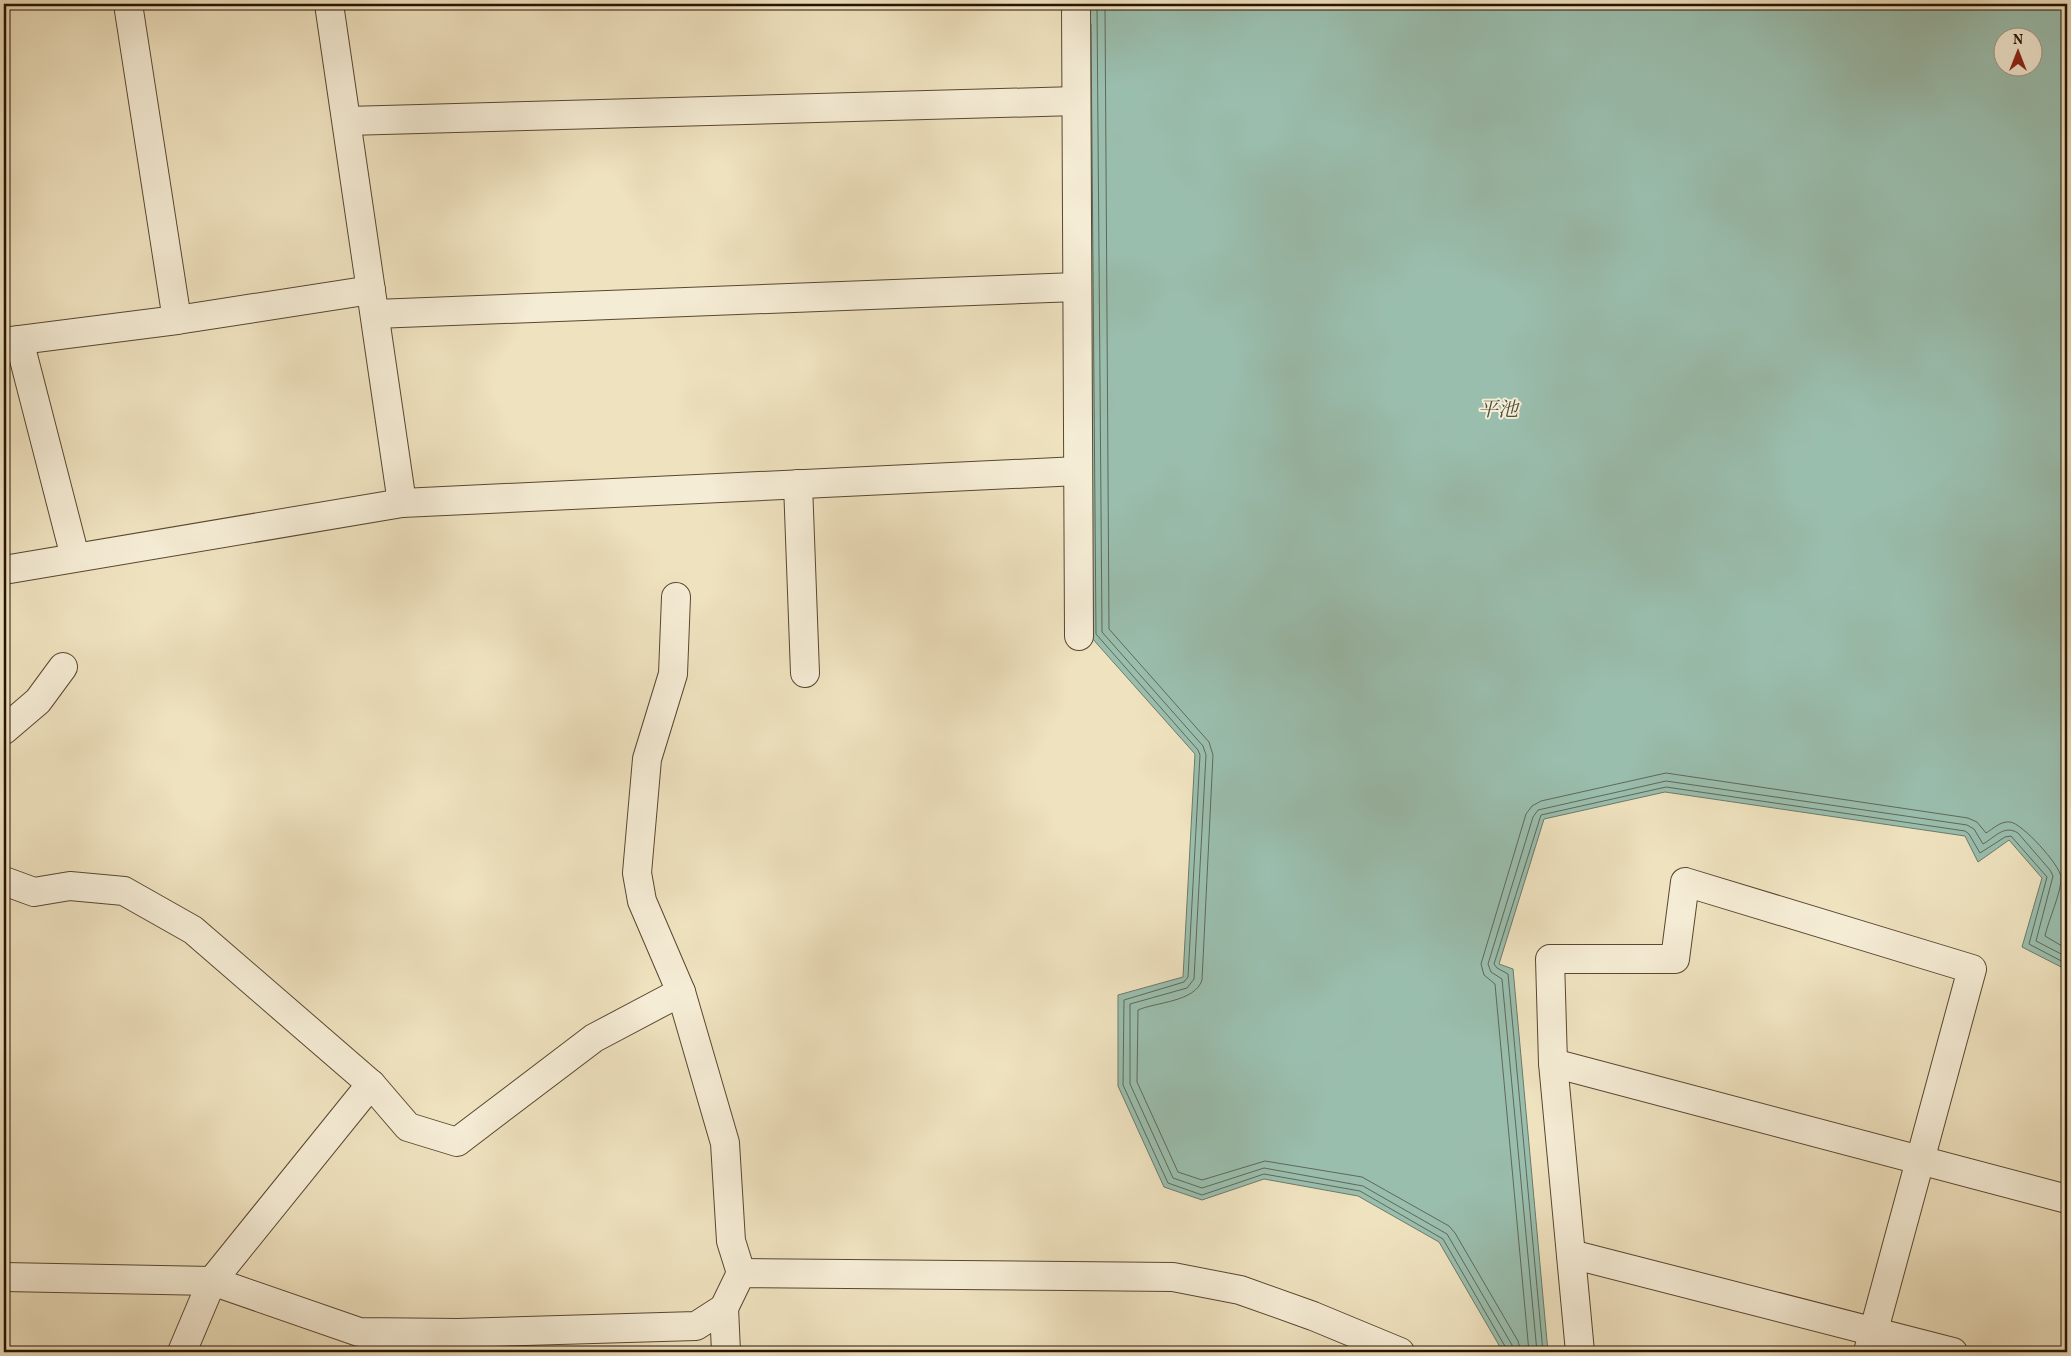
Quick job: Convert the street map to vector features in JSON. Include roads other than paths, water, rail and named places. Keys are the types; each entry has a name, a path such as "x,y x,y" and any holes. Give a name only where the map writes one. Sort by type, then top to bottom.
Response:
{"street":[{"path":"128,4 177,320"},
{"path":"329,4 402,503"},
{"path":"1076,4 1079,636"},
{"path":"347,121 1076,101"},
{"path":"75,557 11,341 177,320 373,302 1077,287"},
{"path":"4,570 402,503 1078,471"},
{"path":"798,484 805,673"},
{"path":"676,598 673,674 647,759 637,873 642,902 681,992 725,1143 731,1241 741,1273 724,1308 726,1352"},
{"path":"4,730 38,701 63,667"},
{"path":"4,881 34,892 70,886 124,891 193,930 371,1084 408,1127 457,1142 594,1038 681,992"},
{"path":"1580,1352 1553,1063 1550,959 1675,959 1686,882 1972,969 1871,1342"},
{"path":"1553,1063 2067,1199"},
{"path":"182,1352 212,1280 371,1084"},
{"path":"1571,1254 1871,1342 1953,1352"},
{"path":"741,1273 1173,1277 1240,1290 1313,1316 1400,1352"},
{"path":"4,1277 212,1280 359,1332 458,1333 696,1326 724,1308"}],"water":[{"name":"平池","path":"1086,4 2067,4 2067,970 2022,947 2042,878 2009,840 1978,862 1965,836 1665,792 1544,819 1499,964 1513,969 1548,1352 1503,1352 1439,1242 1358,1196 1264,1179 1202,1200 1164,1187 1118,1086 1118,995 1183,977 1195,754 1091,637"}]}
